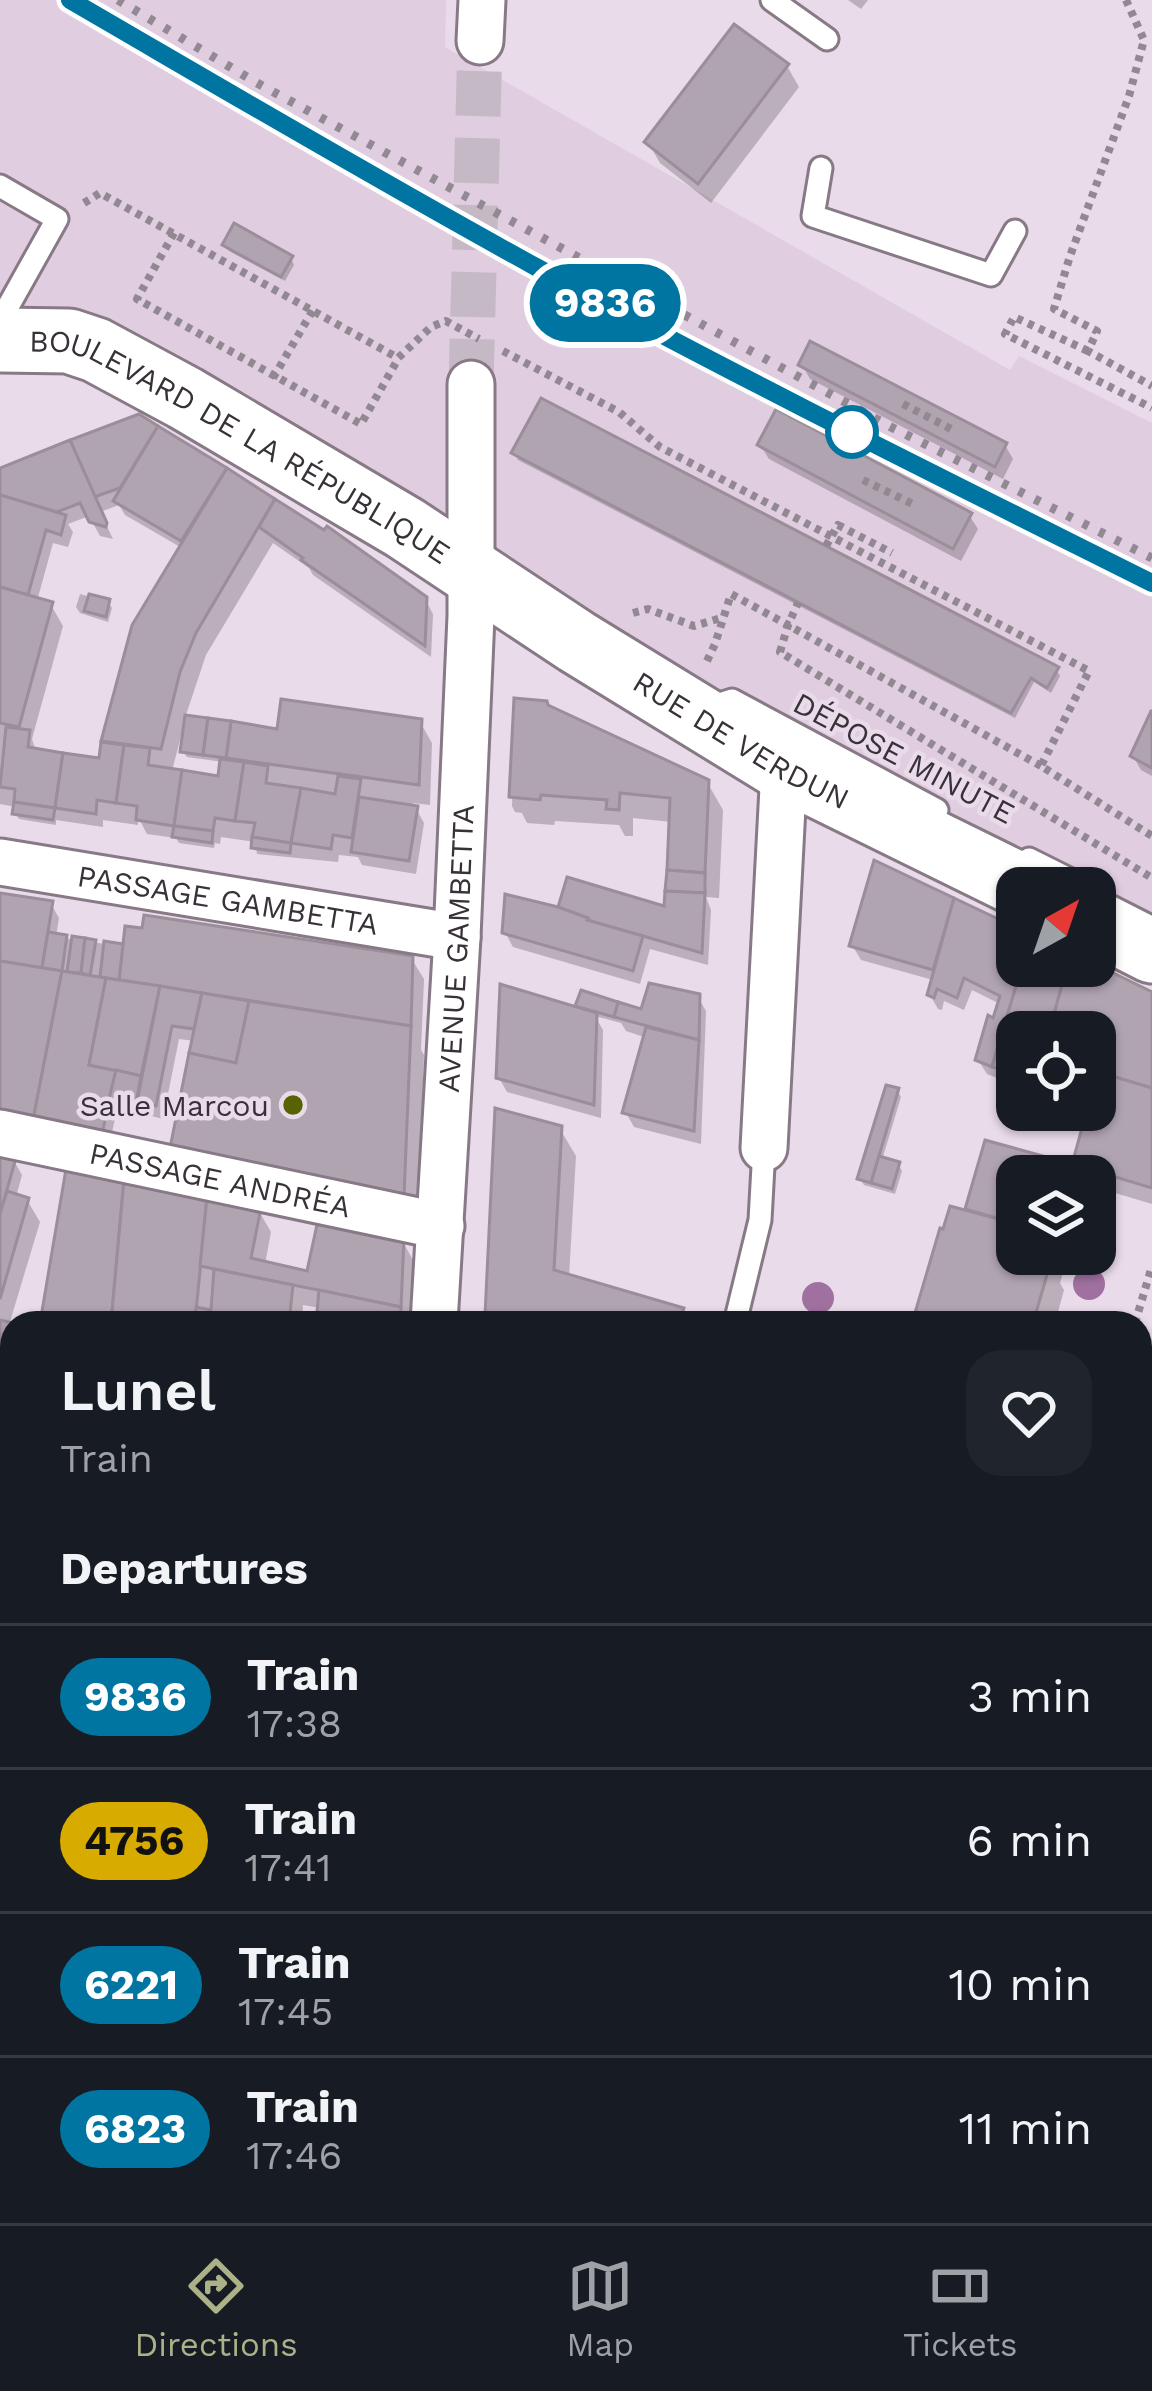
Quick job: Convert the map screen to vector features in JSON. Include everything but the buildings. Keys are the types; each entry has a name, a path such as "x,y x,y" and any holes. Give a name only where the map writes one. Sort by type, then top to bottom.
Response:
{"main road":[{"name":"BOULEVARD DE LA RÉPUBLIQUE","path":"0,340 69,341 96,350 241,431 471,573"},
{"name":"RUE DE VERDUN","path":"471,573 582,661 701,711 784,769 1015,867"}],"street":[{"name":"AVENUE GAMBETTA","path":"435,1311 457,938 471,573 471,384"},
{"path":"764,1148 784,769"},
{"name":"PASSAGE GAMBETTA","path":"0,862 457,938"},
{"name":"PASSAGE ANDRÉA","path":"0,1133 441,1226"}],"lane":[{"path":"772,0 827,39"},
{"path":"821,168 813,216 991,275 1015,231"},
{"path":"0,187 57,219 0,321"},
{"name":"DÉPOSE MINUTE","path":"701,711 731,700 962,824"},
{"path":"738,1311 760,1220 764,1148"}],"path":[{"path":"1088,351 1096,331 1054,309 1144,40 1126,0"},
{"path":"57,219 100,193 398,358"},
{"path":"174,233 137,299 361,424 398,358 431,327 446,321 619,412 660,447 828,541 1089,671 1041,766"},
{"path":"291,347 313,310"},
{"path":"1152,386 1015,317 1005,334 1152,408"},
{"path":"903,404 953,430"},
{"path":"863,480 915,505"},
{"path":"828,541 838,525 892,553"},
{"path":"701,711 730,594 1041,766 1152,836"},
{"path":"798,603 780,652 1152,878"},
{"path":"648,609 694,626 722,617"},
{"path":"1139,1311 1152,1266"}],"shaded area":[{"path":"0,0 446,0 445,47 1010,370 1019,356 1152,423 1152,950 1116,932 1116,867 996,870 515,578 50,307 0,334"}],"tunnel":[{"path":"471,384 480,41"}],"railway":[{"path":"70,0 360,169 612,308 1152,583"},
{"path":"118,0 257,83 891,427 1152,558"}],"train":[{"name":"9836","path":"70,0 538,268 1152,583"}],"place":[{"name":"Salle Marcou","path":"293,1105"}]}
